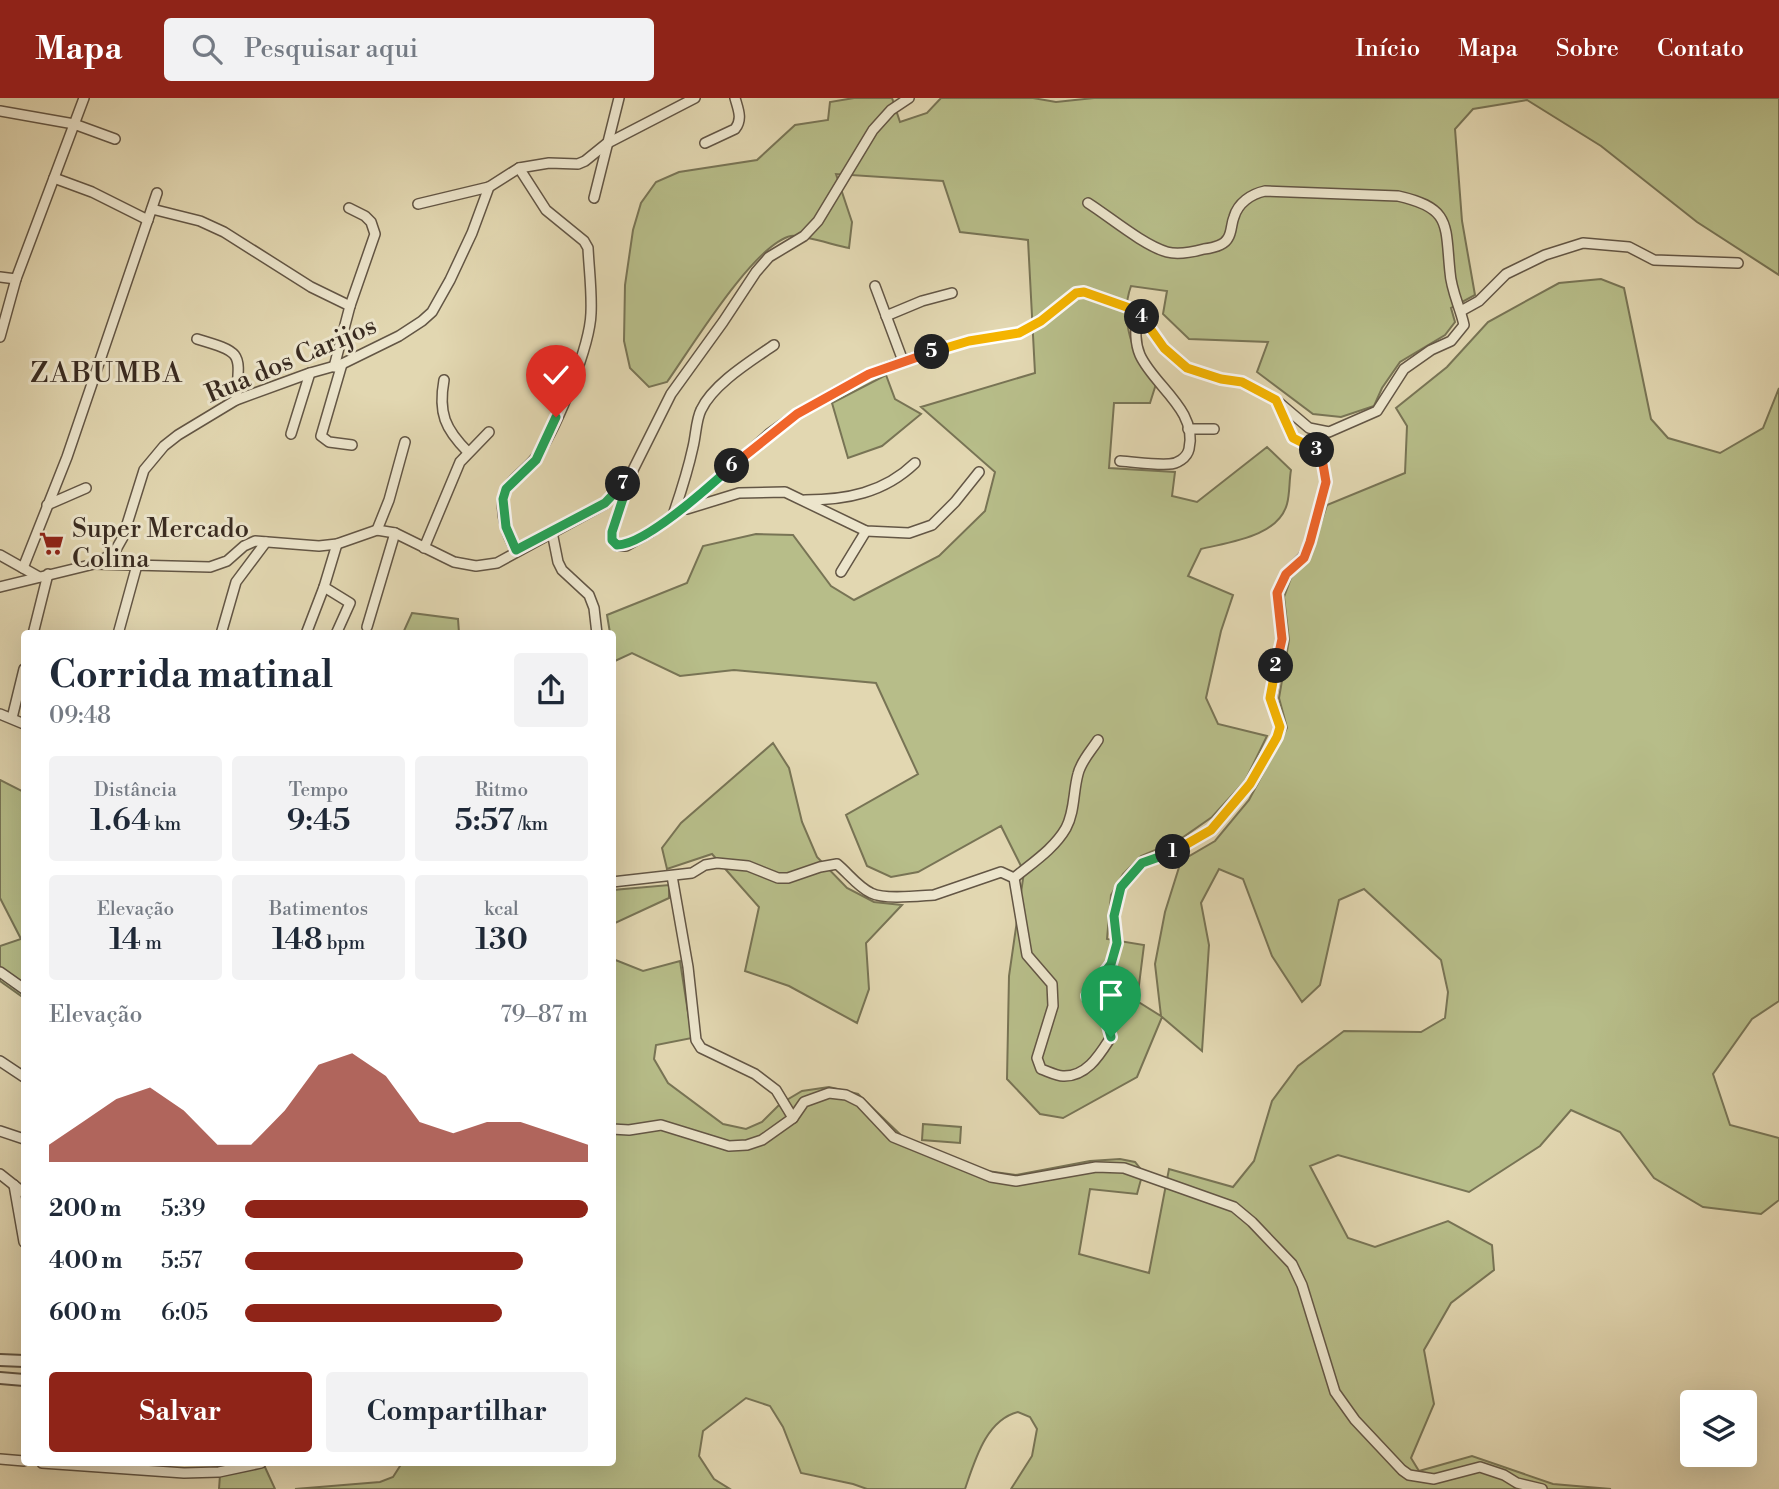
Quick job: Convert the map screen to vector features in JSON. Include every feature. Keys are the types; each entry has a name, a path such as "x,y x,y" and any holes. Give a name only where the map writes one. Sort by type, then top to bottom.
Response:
{"street":[{"path":"0,337 16,279 84,98"},
{"path":"594,198 619,98"},
{"path":"418,204 489,187 519,168 549,163 578,164 592,158 606,144 695,98"},
{"path":"705,143 738,125 740,115 735,98"},
{"path":"909,98 891,110 873,130 818,221 804,236 769,257 756,272 671,394 631,474 612,532 612,540 617,545 638,540 705,491 797,414 869,374 969,341 1019,333 1041,321 1076,293 1084,292 1138,311 1164,348 1187,368 1221,379 1242,382 1276,400 1309,428 1329,432 1377,411 1404,369 1431,350 1451,341 1465,325 1450,274 1444,224 1432,206 1418,200 1398,196 1265,191 1249,197 1239,207 1234,215 1229,237 1224,243 1215,247 1169,253 1151,245 1088,203"},
{"path":"0,111 74,124 115,139"},
{"path":"516,550 506,527 503,499 506,489 536,460 545,445 580,362 591,313 588,248 584,241 546,210 519,168"},
{"path":"54,178 79,186 148,220"},
{"name":"Rua dos Carijos","path":"0,587 109,558 123,537 144,470 153,457 178,435 236,400 310,373 338,366 399,336 422,321 432,312 472,233 489,187"},
{"path":"23,568 67,457 157,193"},
{"path":"349,208 371,222 375,234 350,306 321,436 329,442 352,446"},
{"path":"152,209 200,221 224,232 311,287 350,306"},
{"path":"1461,311 1479,301 1506,274 1545,255 1583,243 1629,247 1654,260 1738,263"},
{"path":"0,277 16,279"},
{"path":"875,286 903,361"},
{"path":"886,316 922,301 952,293"},
{"path":"1120,460 1172,465 1187,455 1190,440 1175,401 1148,370 1139,353 1135,338 1138,311"},
{"path":"197,340 230,349 234,353 239,368 236,400"},
{"path":"676,513 700,411 722,385 774,345"},
{"path":"291,433 310,373"},
{"path":"444,380 444,418 452,436 468,452"},
{"path":"1014,878 1027,955 1052,984 1053,1006 1037,1058 1041,1069 1064,1076 1085,1070 1111,1037 1106,1019 1093,1008 1087,996 1111,964 1117,943 1114,916 1121,887 1142,863 1168,854 1211,830 1250,784 1280,727 1270,698 1282,639 1277,593 1286,574 1304,558 1326,482 1321,453 1293,438 1276,400"},
{"path":"1188,429 1214,429"},
{"path":"424,548 455,474 468,452 489,432"},
{"path":"377,530 405,442"},
{"path":"805,500 847,497 876,490 902,476 915,463"},
{"path":"676,513 739,493 785,492 866,531 909,533 932,525 979,472"},
{"path":"94,564 210,568 227,561 248,543 319,546 337,544 377,530 395,533 454,562 476,566 497,563 516,550 605,503 631,474"},
{"path":"47,505 86,488"},
{"path":"841,572 866,531"},
{"path":"552,532 562,570 589,595 594,608 597,630"},
{"path":"367,627 395,533"},
{"path":"222,630 236,582 266,542"},
{"path":"308,630 337,544"},
{"path":"0,555 44,576 34,630"},
{"path":"119,630 137,565"},
{"path":"324,587 350,603 338,630"},
{"path":"12,718 21,681"},
{"path":"0,714 21,722"},
{"path":"1014,878 1054,845 1067,827 1080,766 1098,740"},
{"path":"616,882 692,873 705,865 717,863 748,866 778,878 788,878 836,864 870,893 891,896 934,895 993,873 1001,872 1014,878"},
{"path":"672,876 688,967 696,1040 701,1048 755,1074 776,1090 793,1118"},
{"path":"0,972 21,987"},
{"path":"0,1061 21,1075"},
{"path":"616,1129 661,1125 729,1146 747,1145 762,1140 793,1118 804,1102 821,1094 846,1095 868,1109 893,1137 991,1177 1016,1181 1096,1167 1124,1168 1234,1208 1252,1222 1292,1264 1302,1285 1335,1392 1354,1420 1402,1471 1420,1479 1434,1479 1480,1468 1504,1475 1517,1483 1542,1489"},
{"path":"0,1131 21,1138"},
{"path":"0,1174 21,1191"},
{"path":"14,1185 21,1225"},
{"path":"0,1360 21,1361"},
{"path":"0,1378 21,1380"},
{"path":"0,1459 21,1461"},
{"path":"91,1466 184,1473 219,1472 247,1466"}],"green space":[{"path":"854,98 892,98 900,122 927,113 941,98 1033,98 1056,102 1094,98 1779,98 1779,275 1697,222 1601,146 1527,100 1473,109 1455,129 1462,221 1475,295 1451,308 1455,322 1445,335 1400,362 1382,388 1374,406 1341,417 1313,414 1257,372 1268,342 1189,339 1163,314 1167,291 1131,286 1127,312 1130,338 1141,363 1156,384 1150,403 1114,403 1109,468 1175,472 1172,496 1197,502 1267,447 1291,470 1287,504 1274,524 1251,536 1201,549 1188,576 1233,595 1221,631 1206,698 1218,724 1267,736 1245,781 1212,817 1179,840 1141,856 1123,874 1111,895 1107,939 1144,945 1137,1001 1161,1016 1155,964 1165,912 1181,861 1215,841 1249,800 1287,728 1279,698 1289,640 1284,597 1291,578 1310,556 1327,505 1405,473 1407,426 1396,408 1447,367 1488,322 1559,283 1601,279 1624,288 1651,419 1668,438 1720,453 1763,428 1779,388 1779,1001 1752,1019 1713,1074 1730,1125 1779,1138 1779,1200 1761,1214 1703,1207 1654,1178 1620,1132 1571,1110 1540,1146 1469,1192 1338,1155 1310,1166 1348,1238 1375,1247 1448,1221 1492,1245 1494,1270 1451,1303 1424,1350 1434,1404 1411,1458 1419,1471 1472,1456 1553,1484 1611,1489 1011,1489 1032,1456 1037,1429 1030,1417 1018,1412 1007,1416 990,1432 978,1454 965,1489 867,1489 801,1473 783,1427 770,1406 746,1398 703,1431 699,1456 714,1479 730,1489 295,1489 380,1482 393,1477 400,1466 616,1466 616,960 643,971 680,961 692,1038 656,1045 654,1059 668,1083 723,1124 746,1129 762,1122 780,1104 802,1091 829,1087 858,1094 906,1140 987,1171 1016,1175 1090,1161 1120,1159 1135,1162 1143,1172 1137,1194 1090,1189 1079,1254 1149,1273 1169,1169 1233,1187 1254,1161 1272,1101 1298,1066 1344,1031 1421,1032 1445,1018 1448,992 1441,960 1364,889 1339,900 1320,985 1302,1002 1272,956 1243,879 1219,869 1201,903 1209,945 1202,1051 1162,1017 1137,1077 1063,1118 1040,1114 1007,1079 1009,976 1024,872 1001,826 918,872 891,877 867,866 846,815 918,774 876,683 734,670 680,676 632,653 616,661 616,630 610,630 607,615 687,583 703,546 756,534 793,535 831,586 854,600 939,556 985,511 995,472 921,407 1035,373 1028,240 960,232 943,181 836,174 852,222 849,248 796,236 776,243 759,257 724,299 667,382 649,387 630,368 624,341 625,285 633,230 641,203 656,182 679,172 757,160 795,125 828,120 830,102"},
{"path":"886,375 895,399 921,414 882,446 848,458 832,403"},
{"path":"412,613 458,619 459,630 404,630"},
{"path":"773,743 789,768 802,822 817,857 847,888 874,902 902,905 866,943 869,989 857,1023 789,986 745,971 759,907 712,854 667,869 662,848 681,823"},
{"path":"0,780 21,790 21,939 0,898"},
{"path":"669,885 669,898 616,923 616,890"},
{"path":"21,939 21,996 0,981 0,946"},
{"path":"923,1124 961,1127 960,1143 922,1140"},
{"path":"264,1466 275,1489 219,1489 220,1475"}],"place":[{"name":"Super Mercado Colina","path":"52,544"}],"district":[{"name":"ZABUMBA","path":"107,373"}],"route":[{"path":"556,417 536,460 506,489 503,511 510,541 516,550 605,503 631,474 612,532 612,540 617,545 626,545 638,540 705,491 769,435 797,414 830,395 869,374 903,361 969,341 1019,333 1041,321 1076,293 1084,292 1138,311 1164,348 1187,368 1221,379 1242,382 1276,400 1293,438 1321,453 1326,482 1304,558 1286,574 1277,593 1282,639 1270,698 1280,727 1250,784 1211,830 1168,854 1142,863 1121,887 1114,916 1117,943 1111,964 1087,996 1093,1008 1106,1019 1111,1037"}]}
